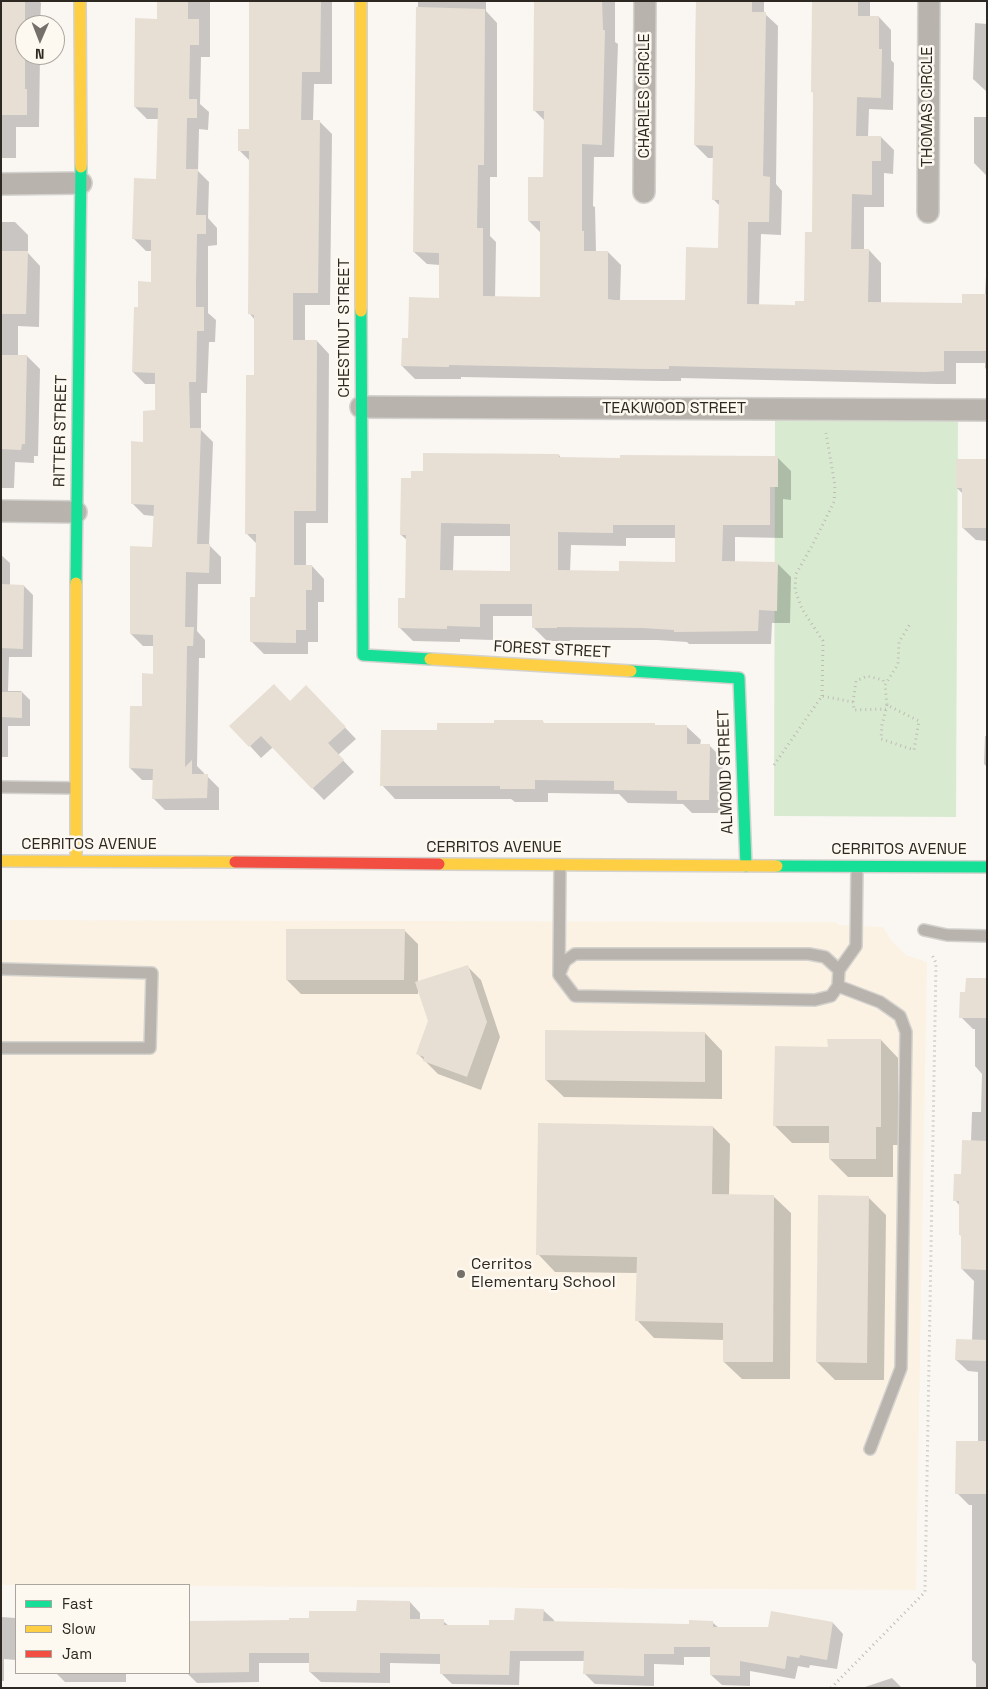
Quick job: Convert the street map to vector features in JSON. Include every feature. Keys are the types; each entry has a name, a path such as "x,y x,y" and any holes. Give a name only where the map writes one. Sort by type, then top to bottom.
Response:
{"street":[{"name":"RITTER STREET","path":"76,861 76,512 81,183 80,1"},
{"name":"CHESTNUT STREET","path":"361,1 363,655"},
{"name":"CHARLES CIRCLE","path":"644,192 645,1"},
{"name":"THOMAS CIRCLE","path":"928,1 928,212"},
{"path":"1,184 81,183"},
{"name":"TEAKWOOD STREET","path":"361,407 987,410"},
{"path":"1,511 76,512"},
{"name":"FOREST STREET","path":"363,655 739,678"},
{"name":"ALMOND STREET","path":"739,678 746,866"},
{"name":"CERRITOS AVENUE","path":"1,861 987,867"}],"lane":[{"path":"1,787 75,788"},
{"path":"560,864 559,975 575,996 815,1000 831,996 838,986 839,970 856,946 857,866"},
{"path":"924,930 947,935 987,936"},
{"path":"559,975 565,961 575,954 810,954 825,957 839,970"},
{"path":"1,970 152,973 150,1048 1,1048"},
{"path":"838,986 880,1002 900,1016 906,1032 901,1368 870,1449"}],"path":[{"path":"774,765 822,696 823,641 802,609 795,590 796,574 834,502 835,486 826,433"},
{"path":"885,685 898,664 899,642 910,624"},
{"path":"885,685 883,680 867,676 856,681 853,702 854,710 886,707 919,721 914,750 881,740 886,707 885,685"},
{"path":"822,696 853,702"},
{"path":"831,1688 925,1592 936,963 932,954"}],"shaded area":[{"name":"Cerritos Elementary School","path":"1,920 836,922 838,925 883,927 891,940 906,955 927,962 916,1590 190,1586 190,1584 1,1585"}],"green space":[{"path":"775,418 958,419 956,817 774,816"}],"building":[{"path":"1,1 25,1 25,15 15,15 15,65 25,65 27,115 1,115"},
{"path":"157,1 188,1 188,19 199,19 199,45 190,45 189,99 197,99 197,118 187,118 186,169 198,169 196,215 206,215 206,234 197,234 196,282 196,307 204,307 204,331 197,331 196,382 189,382 190,428 201,428 197,544 210,544 209,573 186,572 185,627 194,627 193,646 187,646 185,767 192,760 192,774 208,774 207,798 152,799 153,769 129,768 130,706 142,706 142,673 153,674 153,635 130,634 130,546 152,547 154,505 131,504 131,441 143,442 143,411 155,410 155,373 132,372 134,307 138,307 138,281 151,282 151,240 132,239 134,178 156,179 158,108 134,107 135,18 157,19"},
{"path":"249,1 321,1 320,72 302,72 301,120 320,120 318,293 293,293 293,340 317,340 316,511 294,511 294,565 312,565 312,590 306,590 306,630 296,630 296,643 250,642 250,597 255,597 256,534 245,534 246,375 254,375 254,315 248,314 249,151 238,151 238,129 249,129"},
{"path":"534,1 602,1 603,30 605,30 602,145 582,144 582,231 584,231 584,251 608,251 608,299 614,300 685,300 686,247 718,248 719,200 712,200 713,146 694,145 696,1 752,1 752,12 766,12 763,176 770,177 769,222 748,222 747,304 795,305 795,301 804,301 805,232 812,232 812,1 858,1 858,16 879,16 879,49 882,49 881,98 857,97 856,136 881,136 881,161 872,161 872,195 852,194 851,249 869,249 868,302 962,303 962,294 987,294 987,351 944,351 944,371 924,372 669,366 669,369 649,369 449,365 449,367 401,366 402,338 408,338 409,297 439,298 439,253 413,252 416,7 485,9 484,165 478,165 477,228 483,228 483,296 540,297 540,221 528,221 528,177 543,177 544,111 533,111"},
{"path":"1,251 28,251 26,314 1,314"},
{"path":"1,355 27,355 25,444 22,444 21,450 1,449"},
{"path":"423,453 559,454 559,457 620,458 620,455 778,456 778,487 770,487 770,525 723,525 722,561 778,562 777,611 759,610 758,631 674,632 674,630 643,628 532,628 532,604 480,604 480,627 447,626 447,629 398,628 398,598 405,598 406,535 400,535 401,478 411,478 411,471 423,471","holes":["441,523 510,524 510,571 440,570","613,525 675,525 675,562 619,561 619,571 558,570 558,532 613,533"]},
{"path":"956,459 987,459 987,528 962,528 962,488 956,488"},
{"path":"1,584 24,585 23,649 1,648"},
{"path":"274,684 290,701 306,685 346,727 328,743 344,760 312,789 261,736 249,747 229,726"},
{"path":"1,692 22,692 22,718 1,717"},
{"path":"494,720 543,720 543,723 655,723 655,725 687,725 687,744 710,744 709,800 677,800 677,791 614,790 614,781 535,780 535,789 500,789 500,786 380,786 381,730 437,730 437,723 494,723"},
{"path":"286,929 405,929 404,980 286,980"},
{"path":"468,965 487,1022 467,1077 423,1061 424,1057 416,1054 428,1021 415,982"},
{"path":"966,978 987,978 987,1018 959,1018 960,992 965,992"},
{"path":"545,1030 705,1032 705,1082 545,1080"},
{"path":"827,1039 881,1039 881,1127 876,1127 876,1159 829,1159 829,1126 773,1126 775,1046 828,1047"},
{"path":"538,1123 713,1126 712,1194 774,1195 773,1362 723,1362 723,1323 635,1321 637,1257 536,1255"},
{"path":"962,1140 987,1141 987,1270 961,1269 959,1201 953,1201 954,1174 961,1174"},
{"path":"818,1195 869,1196 867,1363 816,1362"},
{"path":"956,1339 987,1340 987,1361 955,1360"},
{"path":"956,1441 987,1441 987,1494 955,1494"},
{"path":"357,1600 410,1601 410,1619 444,1619 444,1625 489,1625 489,1620 514,1620 515,1608 544,1609 543,1621 689,1624 689,1620 713,1621 713,1627 768,1627 771,1611 833,1622 827,1660 800,1655 799,1658 787,1656 785,1669 740,1661 740,1676 710,1675 710,1647 674,1647 674,1654 644,1654 644,1676 583,1674 584,1651 510,1651 509,1675 440,1674 440,1654 380,1653 380,1673 309,1672 309,1653 249,1653 249,1672 190,1673 190,1621 289,1620 289,1618 309,1618 309,1611 356,1611"}],"traffic: fast":[{"path":"76,583 81,167"},
{"path":"361,311 363,655 430,659"},
{"path":"631,671 739,678 746,866"},
{"path":"777,866 987,867"}],"traffic: slow":[{"path":"80,1 81,167"},
{"path":"361,1 361,311"},
{"path":"76,583 76,861"},
{"path":"430,659 631,671"},
{"path":"1,861 235,862"},
{"path":"439,864 777,866"}],"traffic: jam":[{"path":"235,862 439,864"}],"place":[{"name":"Cerritos Elementary School","path":"461,1274"}]}
